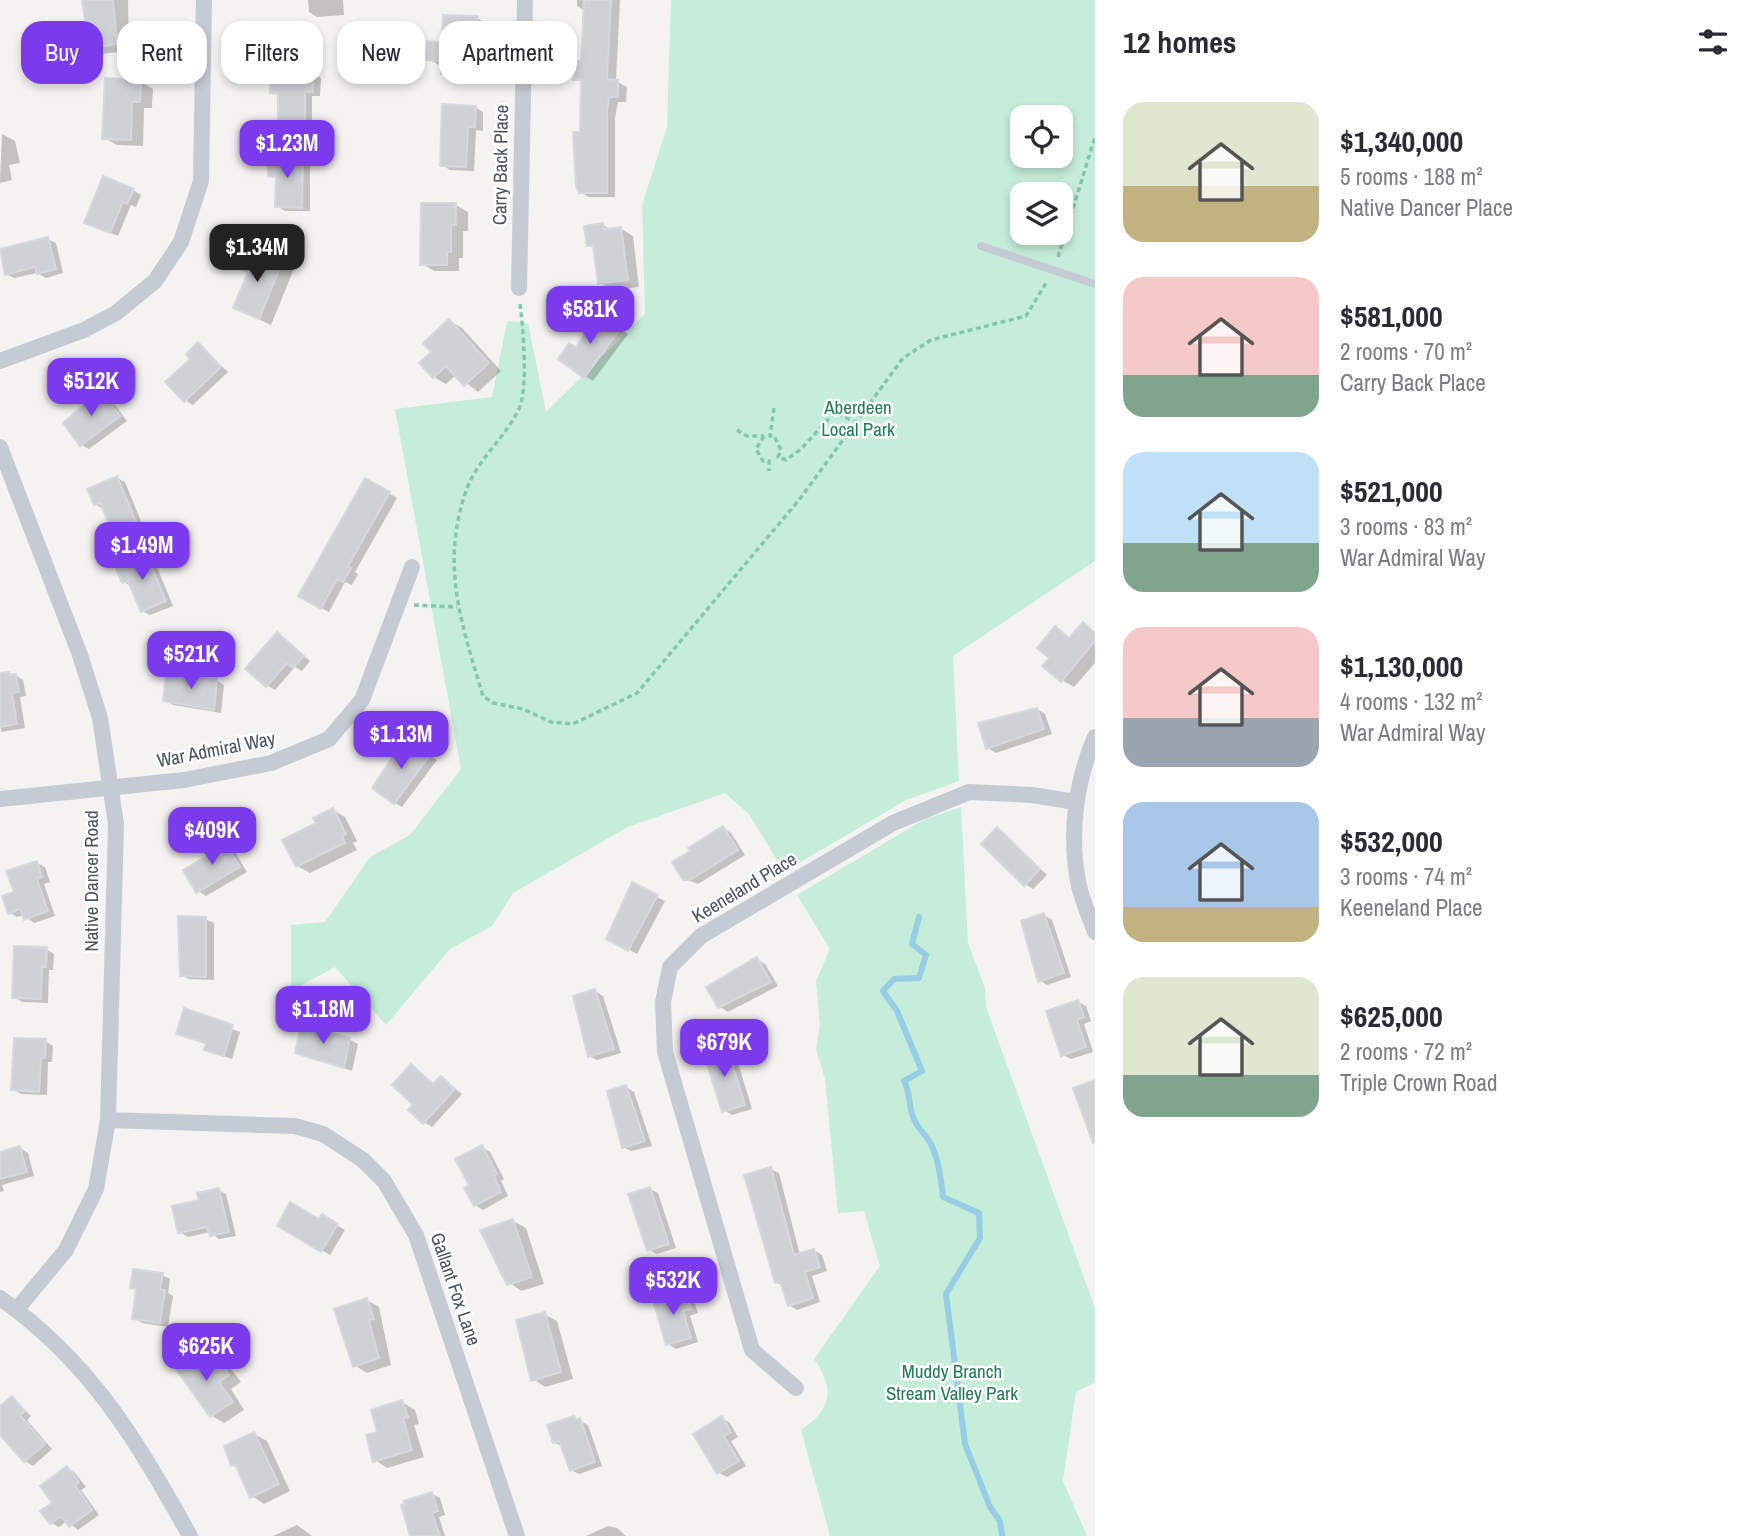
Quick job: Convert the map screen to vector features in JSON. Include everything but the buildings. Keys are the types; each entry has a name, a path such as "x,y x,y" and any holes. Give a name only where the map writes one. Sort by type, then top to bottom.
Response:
{"street":[{"path":"0,361 84,330 116,313 155,281 181,242 201,181 204,0"},
{"name":"Carry Back Place","path":"519,288 525,0"},
{"name":"Native Dancer Road","path":"0,447 80,655 100,718 116,824 107,1120 96,1189 66,1250 17,1309"},
{"name":"War Admiral Way","path":"0,799 184,780 271,763 328,739 362,699 412,567"},
{"path":"1095,737 1076,802 1074,841 1078,882 1095,932"},
{"name":"Keeneland Place","path":"796,1388 752,1350 665,1052 663,1002 670,967 701,936 893,823 944,802 969,792 1032,795 1076,802"},
{"name":"Gallant Fox Lane","path":"107,1120 295,1126 323,1134 363,1160 384,1181 416,1235 517,1536"},
{"path":"0,1298 17,1309 86,1374 139,1445 190,1536"}],"lane":[{"path":"981,246 1095,284"}],"path":[{"path":"519,288 524,387 519,409 475,470 466,492 454,543 457,607 483,696 493,703 523,709 551,722 573,724 637,692 799,500 904,358 931,340 1026,316 1054,270 1095,137"},
{"path":"737,430 747,436 767,436 774,436 781,450 775,461 762,461 756,449 767,436 774,408"},
{"path":"778,457 786,460 795,455 835,412 855,422"},
{"path":"769,461 769,471"},
{"path":"399,601 421,607 457,607"}],"green space":[{"name":"Aberdeen Local Park","path":"671,0 1095,0 1095,561 953,656 959,781 906,800 784,872 749,814 725,793 628,827 513,893 492,926 450,949 386,1025 335,967 291,991 291,925 325,922 370,857 410,835 461,769 395,409 492,397 507,321 528,323 546,412 645,314 642,205 667,127"},
{"name":"Muddy Branch Stream Valley Park","path":"961,807 968,943 985,988 986,1007 1095,1308 1095,1382 1076,1392 1063,1481 1087,1536 830,1536 801,1430 819,1414 827,1398 825,1380 814,1359 880,1266 864,1211 838,1213 825,1079 816,1049 820,1025 816,981 830,949 797,895 925,819"}],"waterway":[{"path":"919,917 912,944 926,955 919,978 894,979 883,991 897,1011 922,1071 904,1081 913,1117 931,1144 936,1157 943,1197 979,1213 980,1238 946,1294 965,1444 990,1507 1000,1521 1002,1536"}]}
